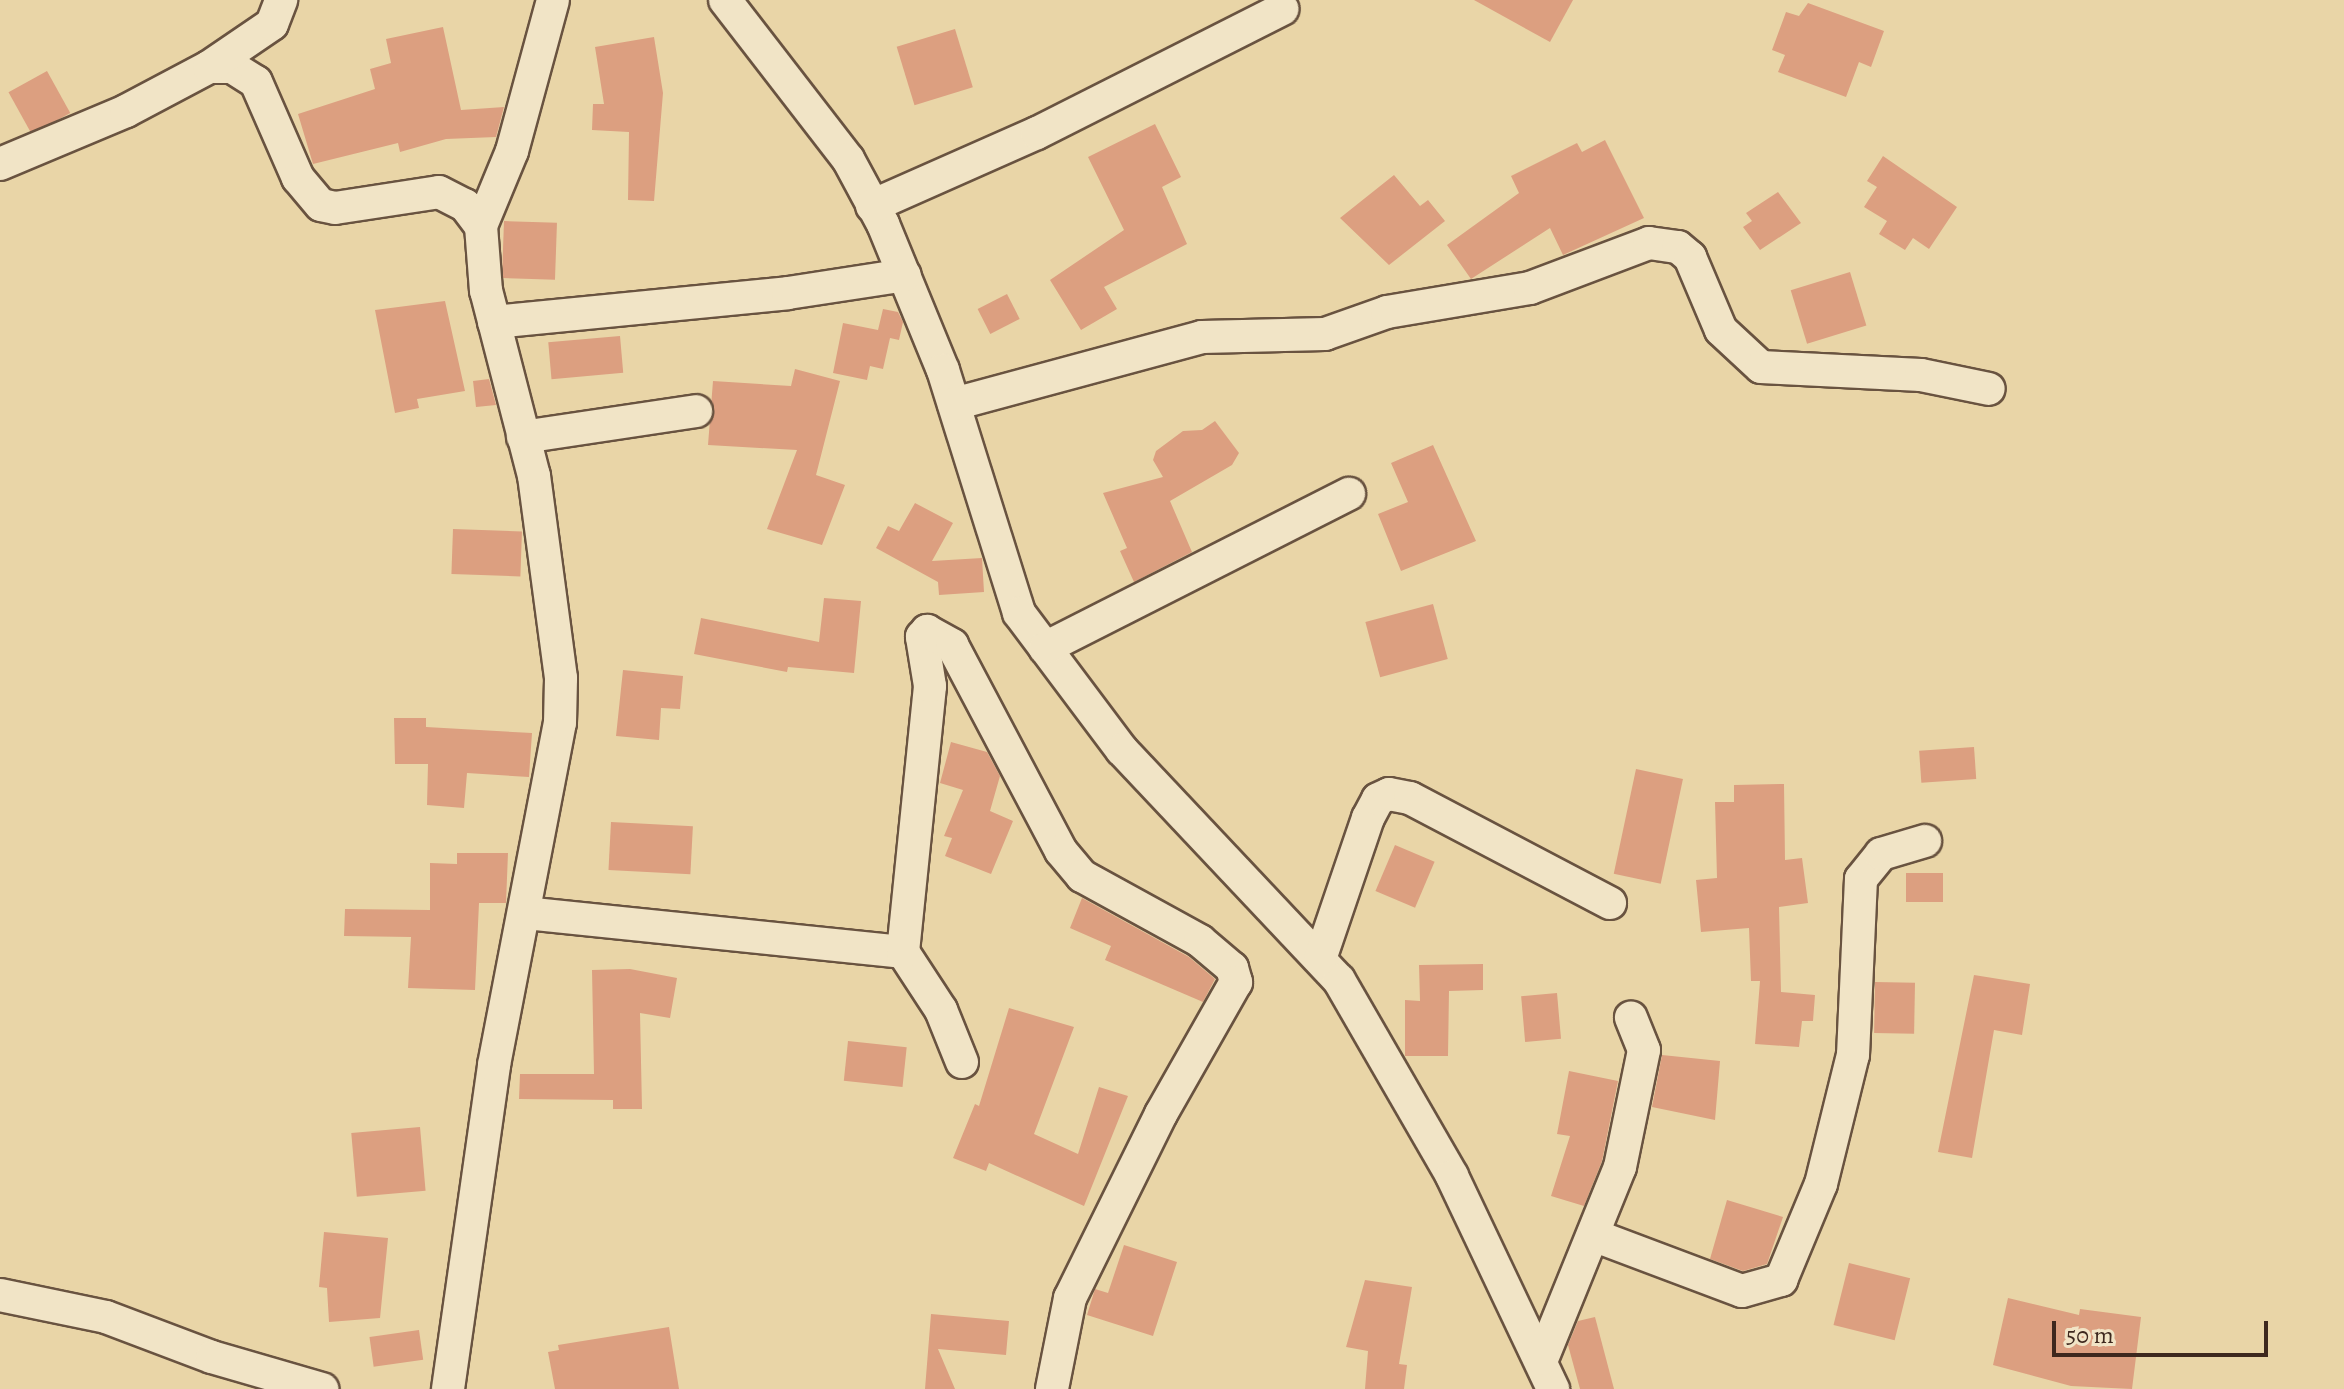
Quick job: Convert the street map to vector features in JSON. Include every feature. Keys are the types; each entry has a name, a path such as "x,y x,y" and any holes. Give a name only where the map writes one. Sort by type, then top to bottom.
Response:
{"street":[{"path":"0,164 126,111 209,67 272,24 281,0"},
{"path":"481,226 512,151 553,0"},
{"path":"725,0 848,159 905,275 954,404 1008,593 1122,750 1339,980 1452,1176 1542,1359 1553,1389"},
{"path":"872,206 1037,133 1282,9"},
{"path":"209,67 232,67 256,82 298,178 321,205 335,208 439,192 465,205 481,226 494,322 523,437 561,678 557,760 494,1065 442,1384"},
{"path":"954,404 1202,337 1325,334 1387,312 1530,288 1649,243 1678,247 1690,257 1721,330 1761,367 1921,375 1989,389"},
{"path":"494,322 801,292 905,275"},
{"path":"523,437 696,411"},
{"path":"1045,648 1349,494"},
{"path":"962,1062 941,1010 903,952 930,686 922,637 938,632 980,694 1061,851 1082,876 1200,941 1232,968 1236,982 1161,1114 1070,1298 1052,1389"},
{"path":"1320,959 1368,818 1378,799 1389,794 1410,798 1610,903"},
{"path":"1593,1235 1742,1291 1781,1280 1821,1184 1853,1055 1861,879 1881,854 1925,841"},
{"path":"525,913 903,952"},
{"path":"1542,1359 1620,1167 1644,1050 1631,1018"},
{"path":"0,1295 106,1317 212,1357 322,1389"}],"building":[{"path":"1474,0 1573,0 1550,42"},
{"path":"1808,3 1884,31 1871,67 1859,62 1846,97 1778,72 1785,55 1772,50 1786,12 1799,16"},
{"path":"443,27 461,110 504,107 496,137 446,139 400,152 398,143 313,164 298,114 375,89 370,69 391,63 386,39"},
{"path":"955,29 973,87 915,105 897,47"},
{"path":"654,37 663,93 654,201 628,200 629,132 592,130 593,104 604,104 595,47"},
{"path":"47,71 70,113 32,134 9,92"},
{"path":"1155,124 1181,177 1162,187 1187,244 1104,287 1117,309 1081,330 1050,280 1124,230 1088,157"},
{"path":"1605,140 1644,218 1563,255 1550,228 1471,279 1447,245 1519,193 1511,176 1577,143 1582,152"},
{"path":"1883,156 1957,207 1929,249 1913,238 1905,250 1879,234 1887,221 1864,207 1877,187 1867,181"},
{"path":"1394,175 1420,206 1428,200 1445,221 1389,265 1340,218"},
{"path":"1778,192 1801,223 1760,250 1743,227 1752,221 1746,213"},
{"path":"504,221 557,223 555,280 502,278"},
{"path":"1850,272 1866,326 1807,344 1791,290"},
{"path":"1007,294 1020,319 990,334 978,309"},
{"path":"445,301 465,391 417,399 419,408 395,413 375,310"},
{"path":"883,309 898,312 903,322 899,340 890,338 883,369 870,366 867,380 833,373 843,323 878,330"},
{"path":"620,336 623,373 551,379 548,342"},
{"path":"795,369 840,381 816,475 845,485 822,545 767,529 797,450 708,445 713,381 791,386"},
{"path":"489,379 496,405 476,407 473,381"},
{"path":"1215,421 1239,453 1232,465 1170,501 1192,552 1134,582 1120,551 1127,548 1103,493 1163,477 1153,460 1156,451 1183,431 1202,430"},
{"path":"1433,445 1476,541 1401,571 1378,514 1408,502 1391,463"},
{"path":"915,503 953,523 932,561 982,558 984,592 939,595 938,582 876,548 888,526 899,531"},
{"path":"453,529 522,531 520,576 451,574"},
{"path":"824,598 861,601 854,673 788,667 787,672 694,654 701,618 819,642"},
{"path":"1433,604 1448,659 1380,677 1365,622"},
{"path":"623,670 683,676 680,709 661,708 659,740 616,736"},
{"path":"394,718 426,718 426,727 532,733 529,777 467,773 464,808 427,805 428,764 395,764"},
{"path":"951,742 987,752 1000,776 990,811 1013,821 991,874 945,856 952,838 944,836 963,790 940,783"},
{"path":"1974,747 1976,779 1921,783 1919,751"},
{"path":"1636,769 1683,779 1661,884 1614,874"},
{"path":"1784,784 1785,860 1802,858 1808,903 1779,907 1781,992 1815,995 1813,1021 1802,1021 1799,1047 1755,1044 1760,981 1751,981 1749,928 1701,932 1696,880 1717,878 1715,802 1734,802 1734,785"},
{"path":"611,822 693,826 690,874 608,870"},
{"path":"1395,845 1435,862 1415,908 1375,891"},
{"path":"457,853 508,853 506,903 479,903 475,990 408,988 411,937 344,936 345,909 430,910 430,863 457,864"},
{"path":"1906,873 1943,873 1943,902 1906,902"},
{"path":"1082,898 1189,957 1215,979 1203,1002 1105,960 1111,946 1070,928"},
{"path":"1483,964 1483,990 1449,991 1448,1056 1405,1056 1405,1000 1420,1001 1419,965"},
{"path":"630,969 677,978 670,1018 640,1013 642,1109 613,1109 613,1100 519,1099 520,1074 594,1074 592,970"},
{"path":"1974,975 2030,984 2022,1035 1994,1030 1972,1158 1938,1152"},
{"path":"1875,982 1915,983 1914,1034 1874,1033"},
{"path":"1557,993 1561,1039 1525,1042 1521,996"},
{"path":"1009,1008 1074,1027 1034,1134 1078,1154 1099,1087 1128,1096 1084,1206 989,1163 986,1171 953,1158 975,1104 979,1106"},
{"path":"848,1041 907,1047 902,1087 844,1081"},
{"path":"1662,1055 1720,1061 1715,1120 1652,1107"},
{"path":"1569,1071 1618,1081 1602,1161 1584,1206 1551,1196 1570,1136 1557,1134"},
{"path":"420,1127 426,1191 357,1197 351,1133"},
{"path":"1727,1200 1783,1217 1767,1264 1743,1271 1710,1259"},
{"path":"324,1232 388,1238 380,1318 329,1322 327,1288 319,1287"},
{"path":"1124,1245 1177,1262 1153,1336 1087,1315 1095,1289 1108,1293"},
{"path":"1849,1263 1910,1278 1895,1340 1834,1325"},
{"path":"1365,1280 1412,1287 1399,1364 1407,1365 1404,1389 1365,1389 1368,1351 1346,1347"},
{"path":"2008,1298 2079,1315 2080,1309 2141,1317 2132,1389 2071,1386 1993,1365"},
{"path":"931,1314 1009,1321 1006,1355 938,1349 955,1389 925,1389"},
{"path":"1595,1317 1614,1389 1580,1389 1568,1345 1578,1321"},
{"path":"669,1327 679,1389 555,1389 548,1352 559,1350 558,1345"},
{"path":"419,1330 423,1360 374,1367 369,1337"}]}
